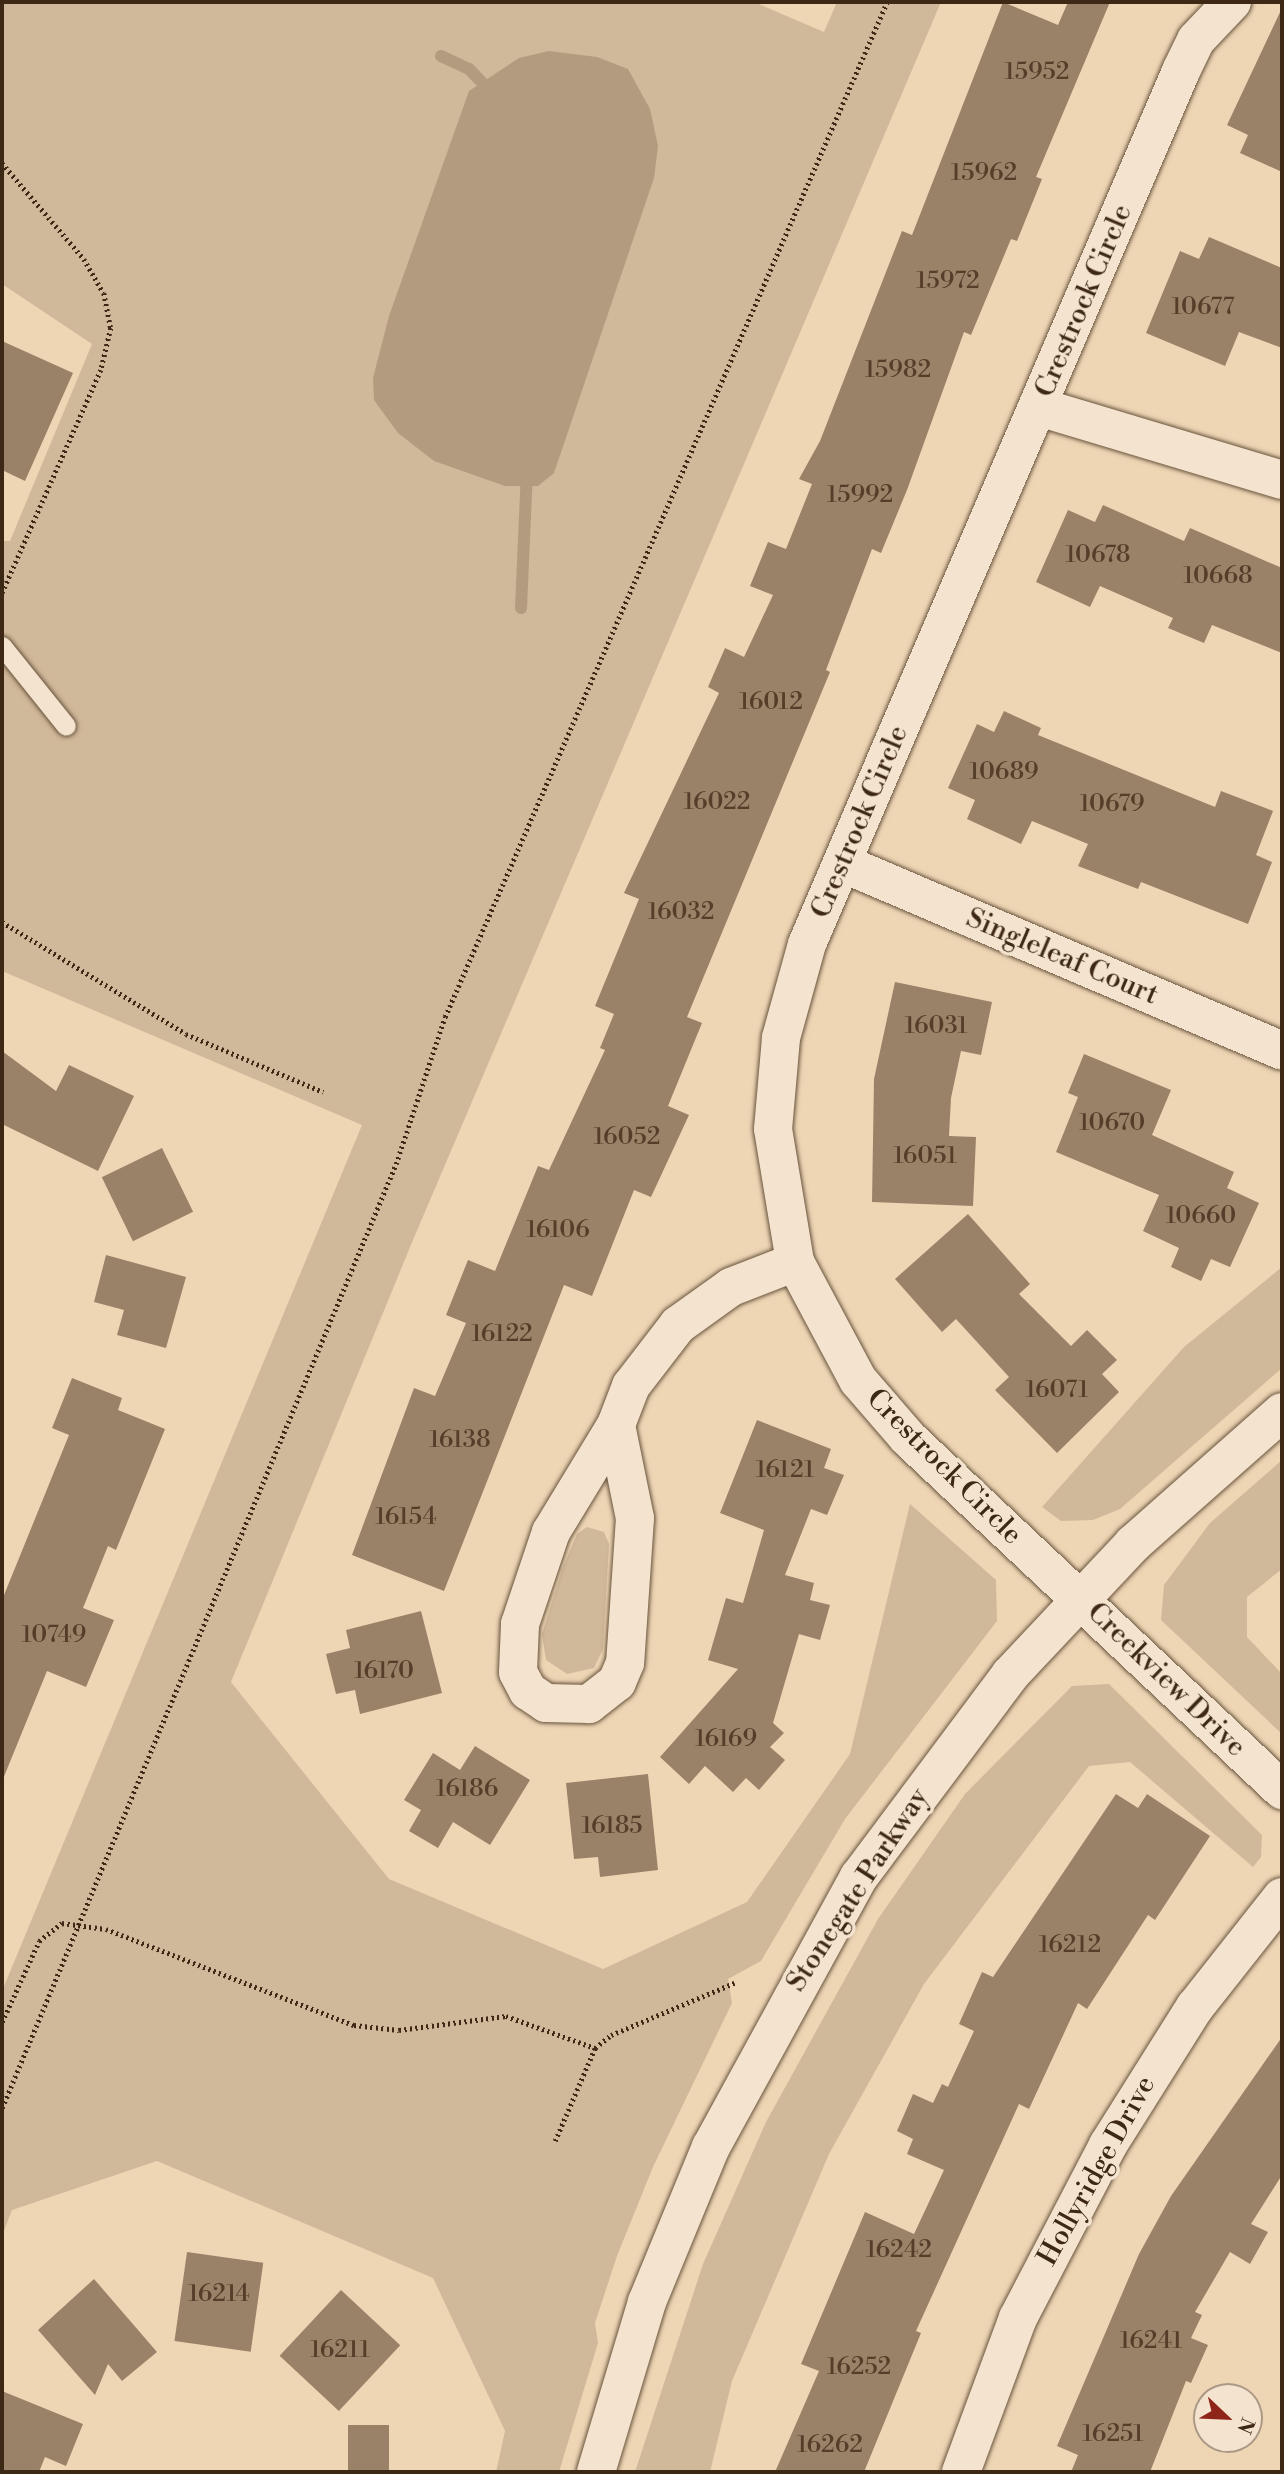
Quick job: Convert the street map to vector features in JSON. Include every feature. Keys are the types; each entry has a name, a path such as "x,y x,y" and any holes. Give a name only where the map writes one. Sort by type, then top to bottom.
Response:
{"street":[{"name":"Crestrock Circle","path":"1080,1599 908,1438 858,1380 795,1262 777,1171 774,1086 790,996 842,863 1181,71 1208,23 1232,2"},
{"path":"1039,407 1282,480"},
{"name":"Singleleaf Court","path":"842,863 1282,1051"},
{"path":"615,1425 635,1518 625,1662 606,1695 589,1704 546,1703 528,1691 518,1672 520,1624 551,1532 615,1425 631,1386 678,1325 731,1287 795,1262"},
{"name":"Stonegate Parkway","path":"596,2472 647,2302 686,2206 748,2073 816,1948 921,1789 1010,1675 1080,1599 1181,1498 1282,1412"},
{"name":"Creekview Drive","path":"1080,1599 1282,1790"},
{"name":"Hollyridge Drive","path":"961,2472 1018,2318 1108,2145 1195,2007 1282,1897"}],"lane":[{"path":"2,646 66,726"}],"path":[{"path":"2,2108 396,1164 445,1017 887,2"},
{"path":"2,163 44,206 91,269 104,293 111,328 100,370 2,593"},
{"path":"2,922 186,1034 323,1092"},
{"path":"2,2022 47,1929 81,1922 354,2025 399,2030 506,2016 595,2048"},
{"path":"555,2141 595,2048 611,2035 734,1983"}],"shaded area":[{"path":"2,2 754,2 824,32 837,2 941,2 413,1240 231,1682 389,1879 603,1969 747,1902 850,1754 910,1504 996,1580 997,1621 845,1819 761,1961 728,1979 732,2003 653,2167 617,2256 595,2323 598,2343 559,2472 496,2472 505,2431 433,2278 157,2161 12,2210 2,2236 2,1991 362,1125 2,971 2,541 10,541 92,344 2,284"},
{"path":"549,51 597,57 628,69 650,109 658,146 654,178 554,473 538,486 505,486 434,461 398,433 374,400 373,378 389,316 469,91 519,58"},
{"path":"1282,1267 1282,1368 1120,1509 1093,1520 1061,1521 1042,1507 1184,1347"},
{"path":"1282,1460 1282,1569 1247,1597 1247,1637 1282,1674 1282,1734 1161,1620 1164,1585 1210,1523"},
{"path":"587,1527 604,1532 609,1544 603,1649 594,1668 567,1674 546,1660 542,1634 563,1567 577,1534"},
{"path":"1109,1684 1262,1835 1261,1857 1253,1867 1130,1762 1089,1766 924,1984 829,2154 732,2381 710,2472 635,2472 703,2264 766,2122 878,1919 965,1794 1072,1686"}],"building":[{"path":"1003,2 1058,25 1068,2 1110,2 1036,177 1042,179 1017,241 1011,239 971,335 964,332 907,490 881,553 872,549 826,670 830,672 687,1017 702,1023 668,1106 689,1115 651,1197 634,1190 592,1296 564,1285 444,1591 352,1555 414,1388 435,1396 466,1323 446,1315 468,1260 495,1271 538,1166 549,1170 605,1050 600,1048 614,1014 595,1006 639,899 624,893 719,693 708,687 725,648 744,657 773,595 750,586 768,542 786,549 812,484 799,479 820,441 902,231 912,235"},
{"path":"1282,8 1282,172 1240,153 1248,135 1227,125"},
{"path":"1209,237 1282,268 1282,348 1239,332 1225,366 1146,333 1180,251 1199,259"},
{"path":"2,341 73,373 25,481 2,470"},
{"path":"1103,505 1184,541 1190,528 1282,568 1282,653 1212,625 1204,643 1168,628 1173,618 1100,586 1090,607 1036,582 1068,510 1095,522"},
{"path":"1004,711 1041,728 1038,735 1215,807 1221,791 1273,811 1256,855 1272,862 1248,924 1141,882 1138,889 1078,866 1088,844 1032,821 1021,844 967,819 975,800 948,788 977,724 994,732"},
{"path":"895,982 992,1002 981,1055 961,1051 951,1098 949,1136 976,1137 973,1206 872,1202 874,1079"},
{"path":"2,1051 56,1091 69,1065 134,1096 98,1171 2,1124"},
{"path":"1084,1054 1171,1090 1152,1135 1234,1172 1227,1188 1259,1203 1230,1267 1211,1259 1201,1281 1171,1267 1179,1248 1143,1231 1159,1195 1056,1152 1078,1097 1068,1093"},
{"path":"162,1148 193,1212 133,1241 102,1177"},
{"path":"968,1214 1030,1284 1019,1294 1071,1346 1087,1330 1117,1360 1102,1374 1119,1392 1057,1453 995,1390 1009,1377 956,1319 942,1332 895,1279"},
{"path":"106,1255 186,1277 166,1348 117,1335 124,1310 94,1302"},
{"path":"72,1378 122,1398 118,1410 165,1429 116,1550 108,1546 83,1608 114,1620 86,1687 47,1671 3,1779 2,1600 69,1435 52,1428"},
{"path":"757,1420 831,1449 824,1468 844,1475 827,1515 811,1509 785,1575 814,1583 810,1600 830,1605 820,1640 799,1634 773,1723 784,1733 770,1747 785,1760 759,1790 746,1778 733,1792 705,1766 689,1784 660,1757 738,1669 708,1660 726,1598 743,1603 764,1530 720,1513"},
{"path":"421,1611 442,1693 360,1714 355,1690 336,1694 326,1654 350,1648 346,1630"},
{"path":"475,1746 530,1780 490,1845 453,1822 438,1848 409,1831 421,1810 404,1800 433,1753 460,1770"},
{"path":"648,1774 658,1870 600,1877 598,1857 574,1859 566,1783"},
{"path":"1116,1794 1138,1808 1147,1794 1210,1836 1155,1920 1148,1915 1087,2009 1078,2003 1029,2109 1019,2104 916,2331 921,2333 864,2472 775,2472 819,2371 801,2364 865,2212 914,2234 944,2170 907,2154 913,2139 897,2131 913,2094 933,2103 942,2084 948,2087 974,2031 959,2024 982,1972 993,1977"},
{"path":"1282,2037 1282,2175 1251,2224 1268,2232 1250,2264 1230,2252 1195,2312 1202,2315 1191,2338 1208,2345 1191,2383 1186,2381 1150,2472 1071,2472 1078,2455 1057,2446 1139,2254 1171,2196"},
{"path":"187,2252 263,2263 251,2352 174,2341"},
{"path":"94,2279 157,2352 122,2381 108,2364 95,2395 38,2330"},
{"path":"341,2290 400,2345 339,2411 280,2356"},
{"path":"2,2391 83,2424 66,2466 45,2457 39,2472 2,2472"},
{"path":"348,2425 389,2425 389,2472 348,2472"}],"waterway":[{"path":"441,56 469,69 490,91"},
{"path":"521,608 527,472"}]}
